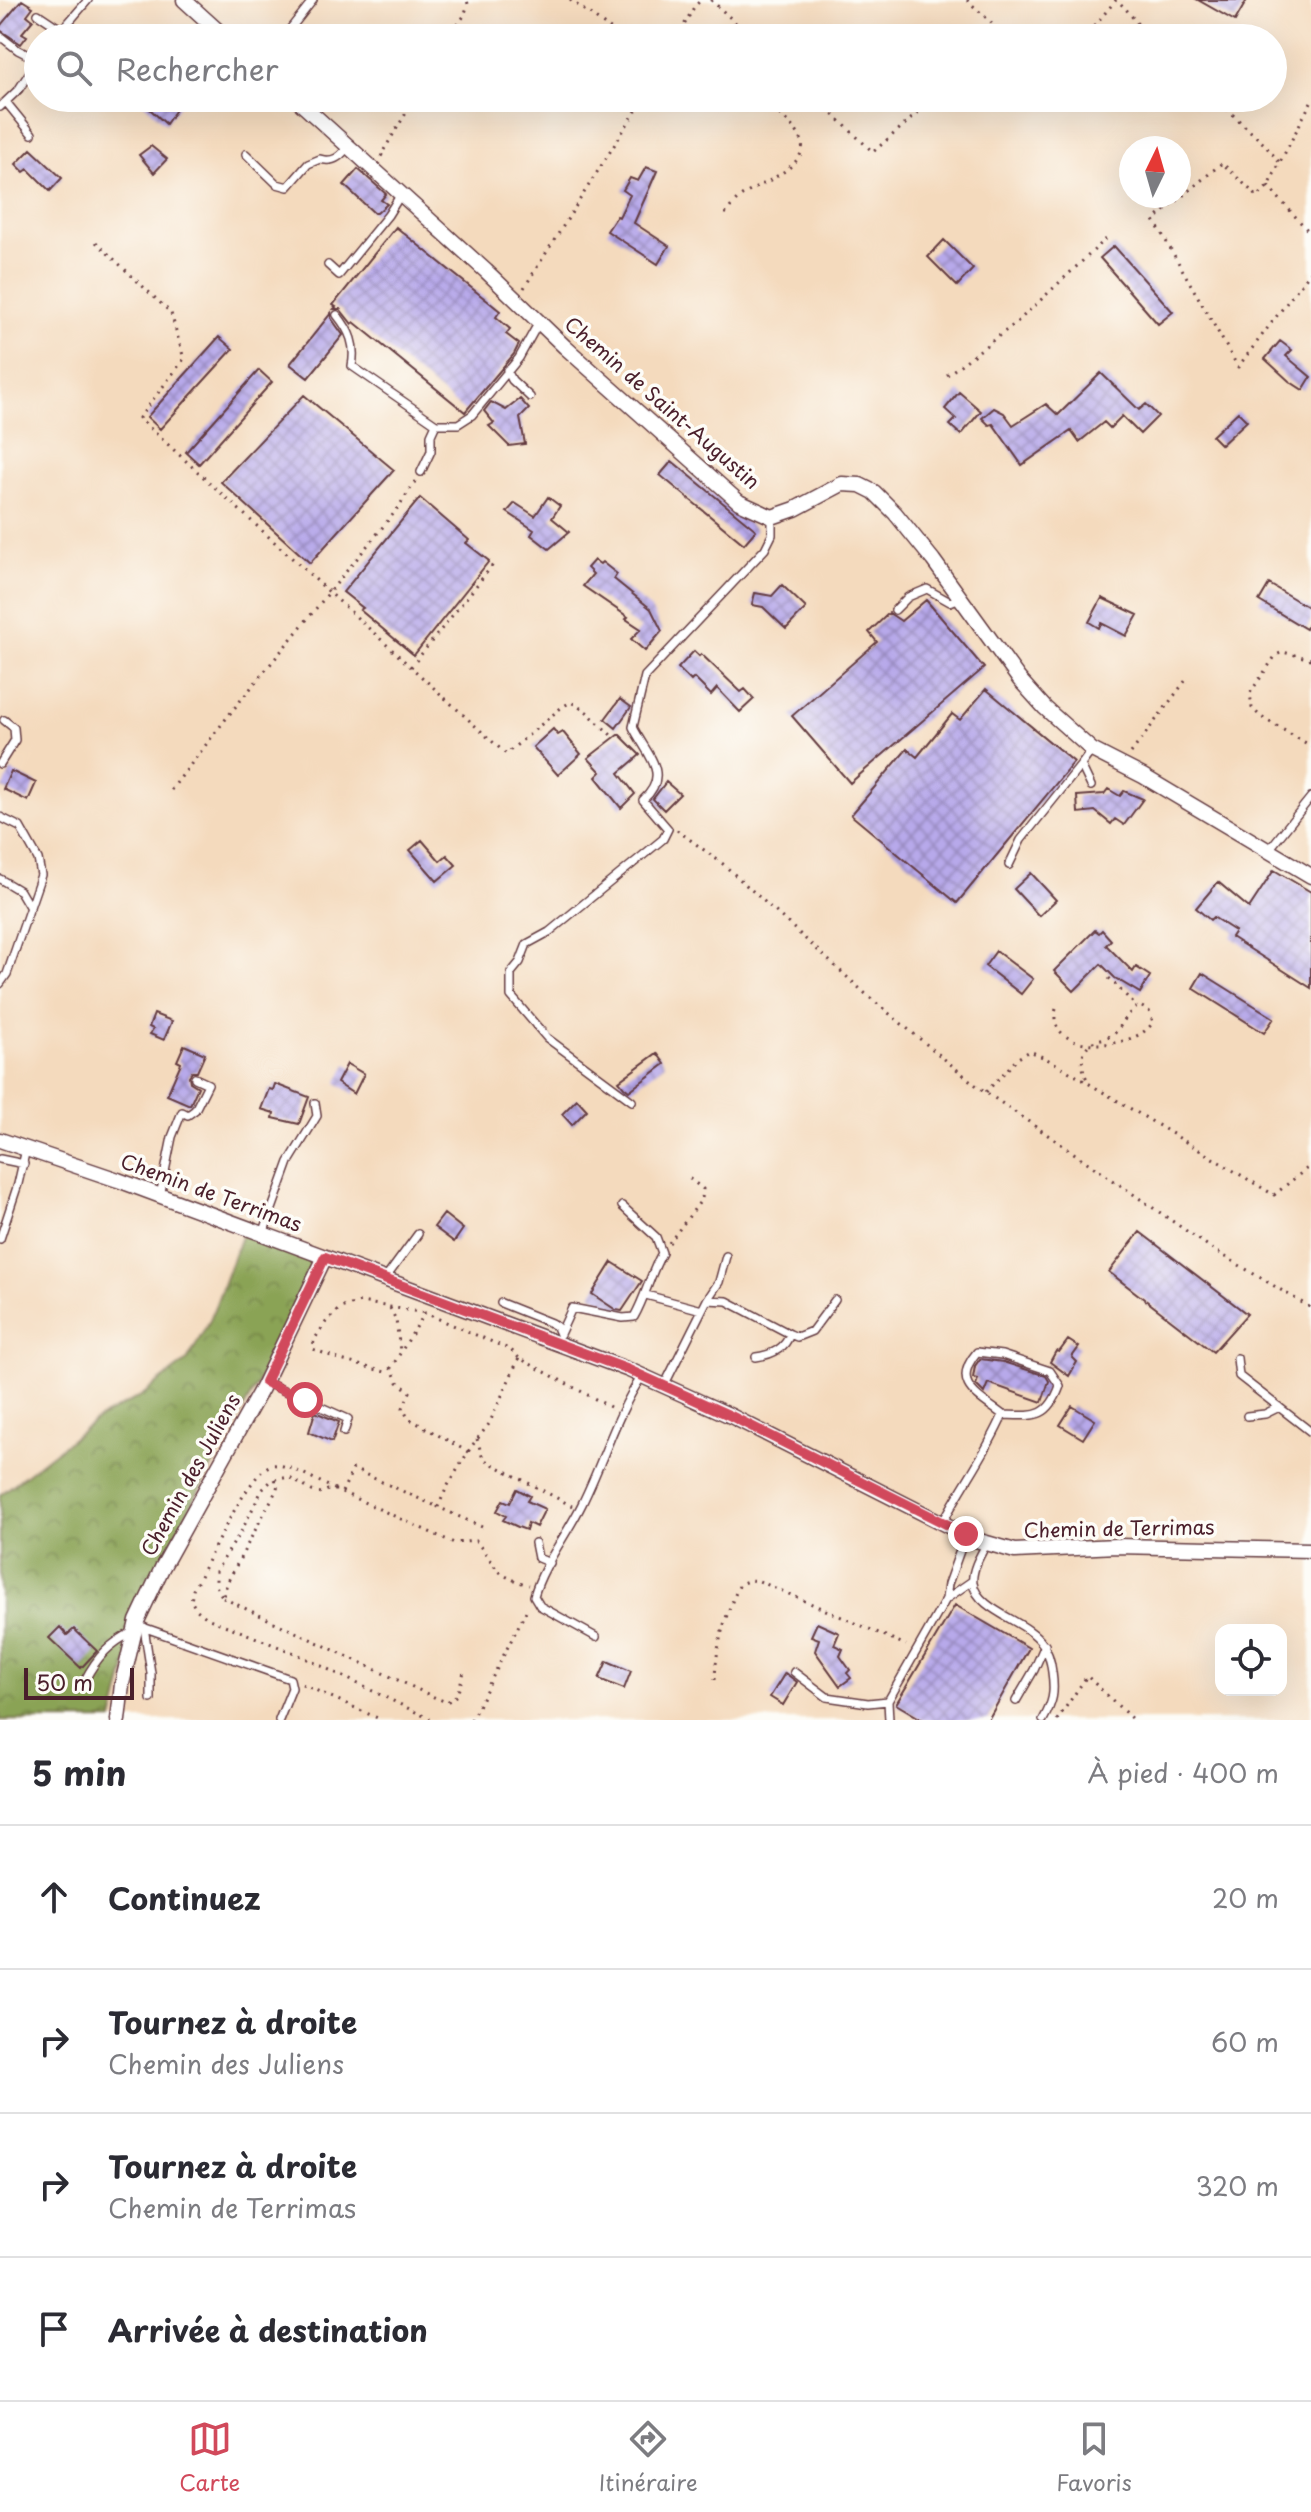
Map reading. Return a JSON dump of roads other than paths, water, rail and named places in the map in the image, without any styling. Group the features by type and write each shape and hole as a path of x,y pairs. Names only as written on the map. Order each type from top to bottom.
{"street":[{"path":"184,0 202,24"},
{"name":"Chemin de Saint-Augustin","path":"310,112 739,502 772,517"},
{"path":"772,517 795,509 842,484 860,485 874,492 933,560 1019,679 1045,708 1092,750 1143,776 1311,876"},
{"name":"Chemin de Terrimas","path":"0,1140 558,1339 731,1416 987,1543 1015,1551 1116,1546 1311,1550"},
{"name":"Chemin des Juliens","path":"118,1720 120,1697 138,1628 162,1568 265,1382 325,1257"}],"lane":[{"path":"67,24 88,0"},
{"path":"294,24 313,0"},
{"path":"38,14 53,24"},
{"path":"0,36 24,52"},
{"path":"24,82 3,104 32,134"},
{"path":"246,154 277,184 288,187 308,164 320,159 328,161 341,157 348,146"},
{"path":"328,265 339,275 388,215 401,194"},
{"path":"337,315 349,329 355,351 352,366 436,424 458,424 472,415 519,358 539,322"},
{"path":"507,370 512,380 530,397"},
{"path":"421,472 431,451 431,435 436,424"},
{"path":"632,1101 547,1038 511,996 511,973 520,962 527,944 549,932 663,839 668,829 643,800 656,784 657,771 633,727 645,676 765,549 772,535 772,517"},
{"path":"895,610 908,597 927,589 950,602 960,598"},
{"path":"0,764 15,740 14,728 4,720"},
{"path":"1009,865 1021,840 1092,750"},
{"path":"1081,765 1091,786"},
{"path":"1268,851 1311,797"},
{"path":"0,817 20,827 38,859 41,875 7,974 0,984"},
{"path":"0,879 20,891 30,908"},
{"path":"160,1196 172,1137 182,1112 188,1115 195,1110 208,1084 195,1078"},
{"path":"263,1234 289,1162 317,1116 315,1103"},
{"path":"0,1239 26,1149"},
{"path":"0,1159 24,1164"},
{"path":"558,1339 572,1308 623,1318 634,1317 646,1295 649,1280 662,1253 656,1237 622,1206"},
{"path":"385,1279 418,1234"},
{"path":"664,1386 719,1282 726,1256"},
{"path":"646,1295 702,1310"},
{"path":"707,1300 727,1301 797,1337 812,1331 835,1300"},
{"path":"501,1303 551,1323 557,1327 558,1339"},
{"path":"756,1357 769,1355 787,1343 790,1334"},
{"path":"977,1352 1002,1355 1050,1371 1060,1386 1054,1404 1039,1415 1003,1415 968,1388 964,1375 969,1361 977,1352"},
{"path":"1237,1358 1239,1376 1310,1430"},
{"path":"596,1637 540,1606 534,1596 642,1376"},
{"path":"265,1382 348,1419 344,1432"},
{"path":"1247,1416 1265,1414 1279,1407"},
{"path":"943,1522 1003,1415"},
{"path":"889,1720 888,1701 946,1599 948,1584 966,1534"},
{"path":"535,1543 538,1558 550,1563"},
{"path":"987,1543 977,1561 972,1581 977,1595 1036,1635 1045,1645 1053,1686 1052,1704 1043,1720"},
{"path":"946,1599 972,1581"},
{"path":"138,1628 290,1679 292,1688 279,1720"},
{"path":"85,1680 96,1659 138,1628"},
{"path":"138,1628 151,1673 151,1699"},
{"path":"1016,1701 1045,1645"},
{"path":"794,1672 827,1697 868,1703 888,1701"}]}
